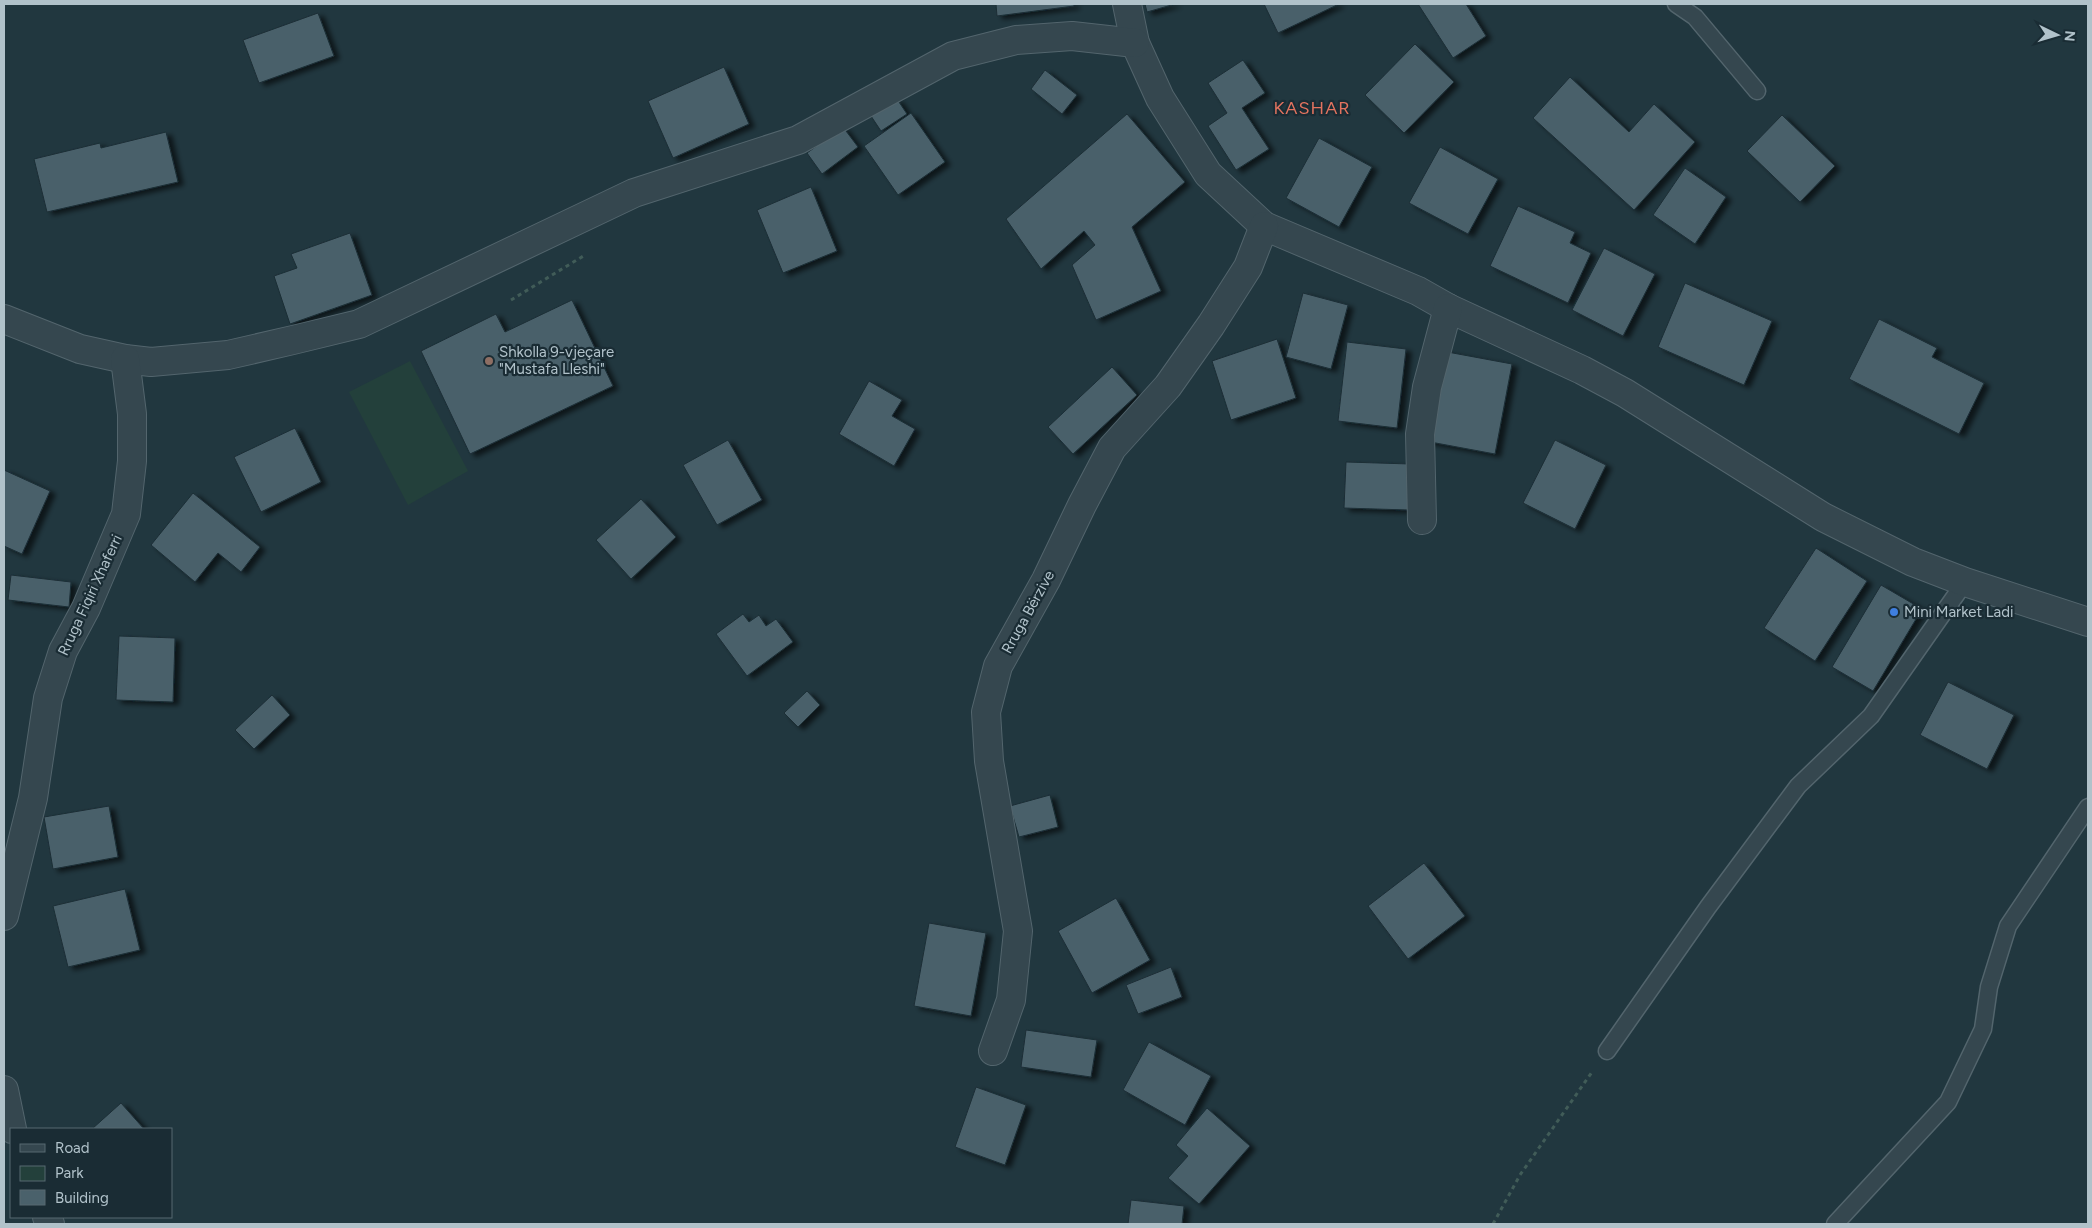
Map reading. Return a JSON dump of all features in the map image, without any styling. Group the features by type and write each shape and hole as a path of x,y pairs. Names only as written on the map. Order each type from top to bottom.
{"street":[{"path":"1127,4 1135,44 1160,98 1208,174 1264,226 1418,291 1448,308 1625,392 1823,517 1912,562 1965,582 2088,622"},
{"path":"4,319 80,348 125,359 151,362 228,355 359,324 634,193 798,140 953,56 1016,40 1072,36 1135,44"},
{"name":"Rruga Bërzive","path":"993,1052 1011,1000 1018,931 989,761 986,712 998,666 1046,580 1112,448 1168,386 1211,325 1248,267 1264,226"},
{"path":"1422,520 1420,434 1427,387 1448,308"},
{"name":"Rruga Fiqiri Xhaferri","path":"4,916 33,798 48,698 63,651 86,608 126,514 132,460 132,414 125,359"},
{"path":"4,1090 12,1128"}],"lane":[{"path":"1676,4 1695,17 1757,91"},
{"path":"1607,1051 1708,907 1798,786 1871,716 1965,582"},
{"path":"1835,1224 1948,1102 1983,1029 1989,987 2008,926 2088,807"}],"path":[{"path":"511,300 591,252"},
{"path":"1493,1224 1520,1175 1607,1051"}],"green space":[{"path":"410,361 468,471 408,505 349,392"}],"building":[{"path":"996,4 1074,4 1074,6 997,16"},
{"path":"1145,4 1175,4 1147,12"},
{"path":"1264,4 1339,4 1278,33"},
{"path":"1418,4 1466,4 1486,36 1453,58"},
{"path":"318,13 334,56 259,83 243,40"},
{"path":"1415,44 1454,82 1404,133 1365,95"},
{"path":"1243,60 1265,93 1242,108 1269,149 1236,170 1208,126 1227,113 1208,83"},
{"path":"724,67 749,124 673,158 648,101"},
{"path":"1045,70 1077,95 1062,114 1031,89"},
{"path":"1570,77 1629,132 1654,104 1695,142 1634,210 1533,118"},
{"path":"897,99 907,114 881,131 871,116"},
{"path":"911,113 945,162 898,195 864,146"},
{"path":"1127,114 1185,182 1132,227 1161,291 1096,320 1072,265 1095,245 1084,231 1041,269 1006,219"},
{"path":"1782,115 1835,166 1800,202 1747,151"},
{"path":"843,127 858,147 822,174 807,153"},
{"path":"166,132 178,182 47,212 34,159 100,143 101,148"},
{"path":"1319,138 1372,167 1339,227 1286,198"},
{"path":"1440,147 1498,179 1468,234 1409,203"},
{"path":"1685,168 1726,197 1695,244 1653,215"},
{"path":"811,187 837,251 783,273 757,210"},
{"path":"1518,206 1575,232 1570,243 1591,253 1568,303 1490,266"},
{"path":"350,233 372,295 290,324 274,276 297,268 291,254"},
{"path":"1604,248 1655,274 1623,336 1572,310"},
{"path":"1685,283 1772,321 1744,385 1658,347"},
{"path":"1303,293 1348,305 1331,369 1286,357"},
{"path":"572,300 613,386 470,454 421,351 496,314 505,332"},
{"path":"1879,319 1937,348 1932,357 1984,383 1959,434 1849,379"},
{"path":"1277,339 1296,398 1231,420 1212,361"},
{"path":"1347,342 1406,349 1397,428 1338,421"},
{"path":"1442,351 1512,364 1495,454 1425,441"},
{"path":"1112,367 1137,395 1073,454 1048,427"},
{"path":"869,381 902,400 892,416 915,429 894,466 839,434"},
{"path":"295,428 321,482 261,512 234,457"},
{"path":"728,440 762,500 717,525 683,465"},
{"path":"1555,440 1606,465 1575,529 1523,503"},
{"path":"1346,462 1410,464 1409,510 1344,508"},
{"path":"4,470 50,491 22,554 4,546"},
{"path":"193,493 260,547 241,572 218,553 195,582 151,545"},
{"path":"641,499 676,537 631,579 596,540"},
{"path":"1816,548 1867,581 1815,661 1764,628"},
{"path":"11,575 71,582 69,607 8,600"},
{"path":"1881,585 1922,609 1873,691 1832,667"},
{"path":"743,614 749,622 759,615 766,626 776,619 793,642 747,676 716,634"},
{"path":"119,636 175,638 173,702 116,700"},
{"path":"1948,682 2014,715 1987,769 1920,735"},
{"path":"807,691 820,705 798,727 784,713"},
{"path":"272,695 290,715 254,749 235,730"},
{"path":"1050,795 1058,827 1019,837 1010,806"},
{"path":"109,806 118,857 53,869 44,817"},
{"path":"1424,863 1465,916 1408,959 1368,906"},
{"path":"125,889 140,950 68,967 53,906"},
{"path":"1116,898 1150,960 1092,993 1058,931"},
{"path":"929,923 986,933 971,1016 914,1006"},
{"path":"1171,967 1182,997 1138,1014 1126,985"},
{"path":"1026,1030 1097,1040 1091,1077 1021,1067"},
{"path":"1149,1042 1211,1076 1185,1125 1123,1090"},
{"path":"976,1087 1026,1105 1005,1165 955,1147"},
{"path":"121,1103 143,1128 93,1128"},
{"path":"1207,1108 1250,1146 1199,1204 1168,1178 1188,1156 1176,1145"},
{"path":"1131,1200 1184,1206 1182,1224 1128,1224"}],"place":[{"name":"Shkolla 9-vjeçare \"Mustafa Lleshi\"","path":"489,361"},
{"name":"Mini Market Ladi","path":"1894,612"}],"district":[{"name":"KASHAR","path":"1312,108"}]}
